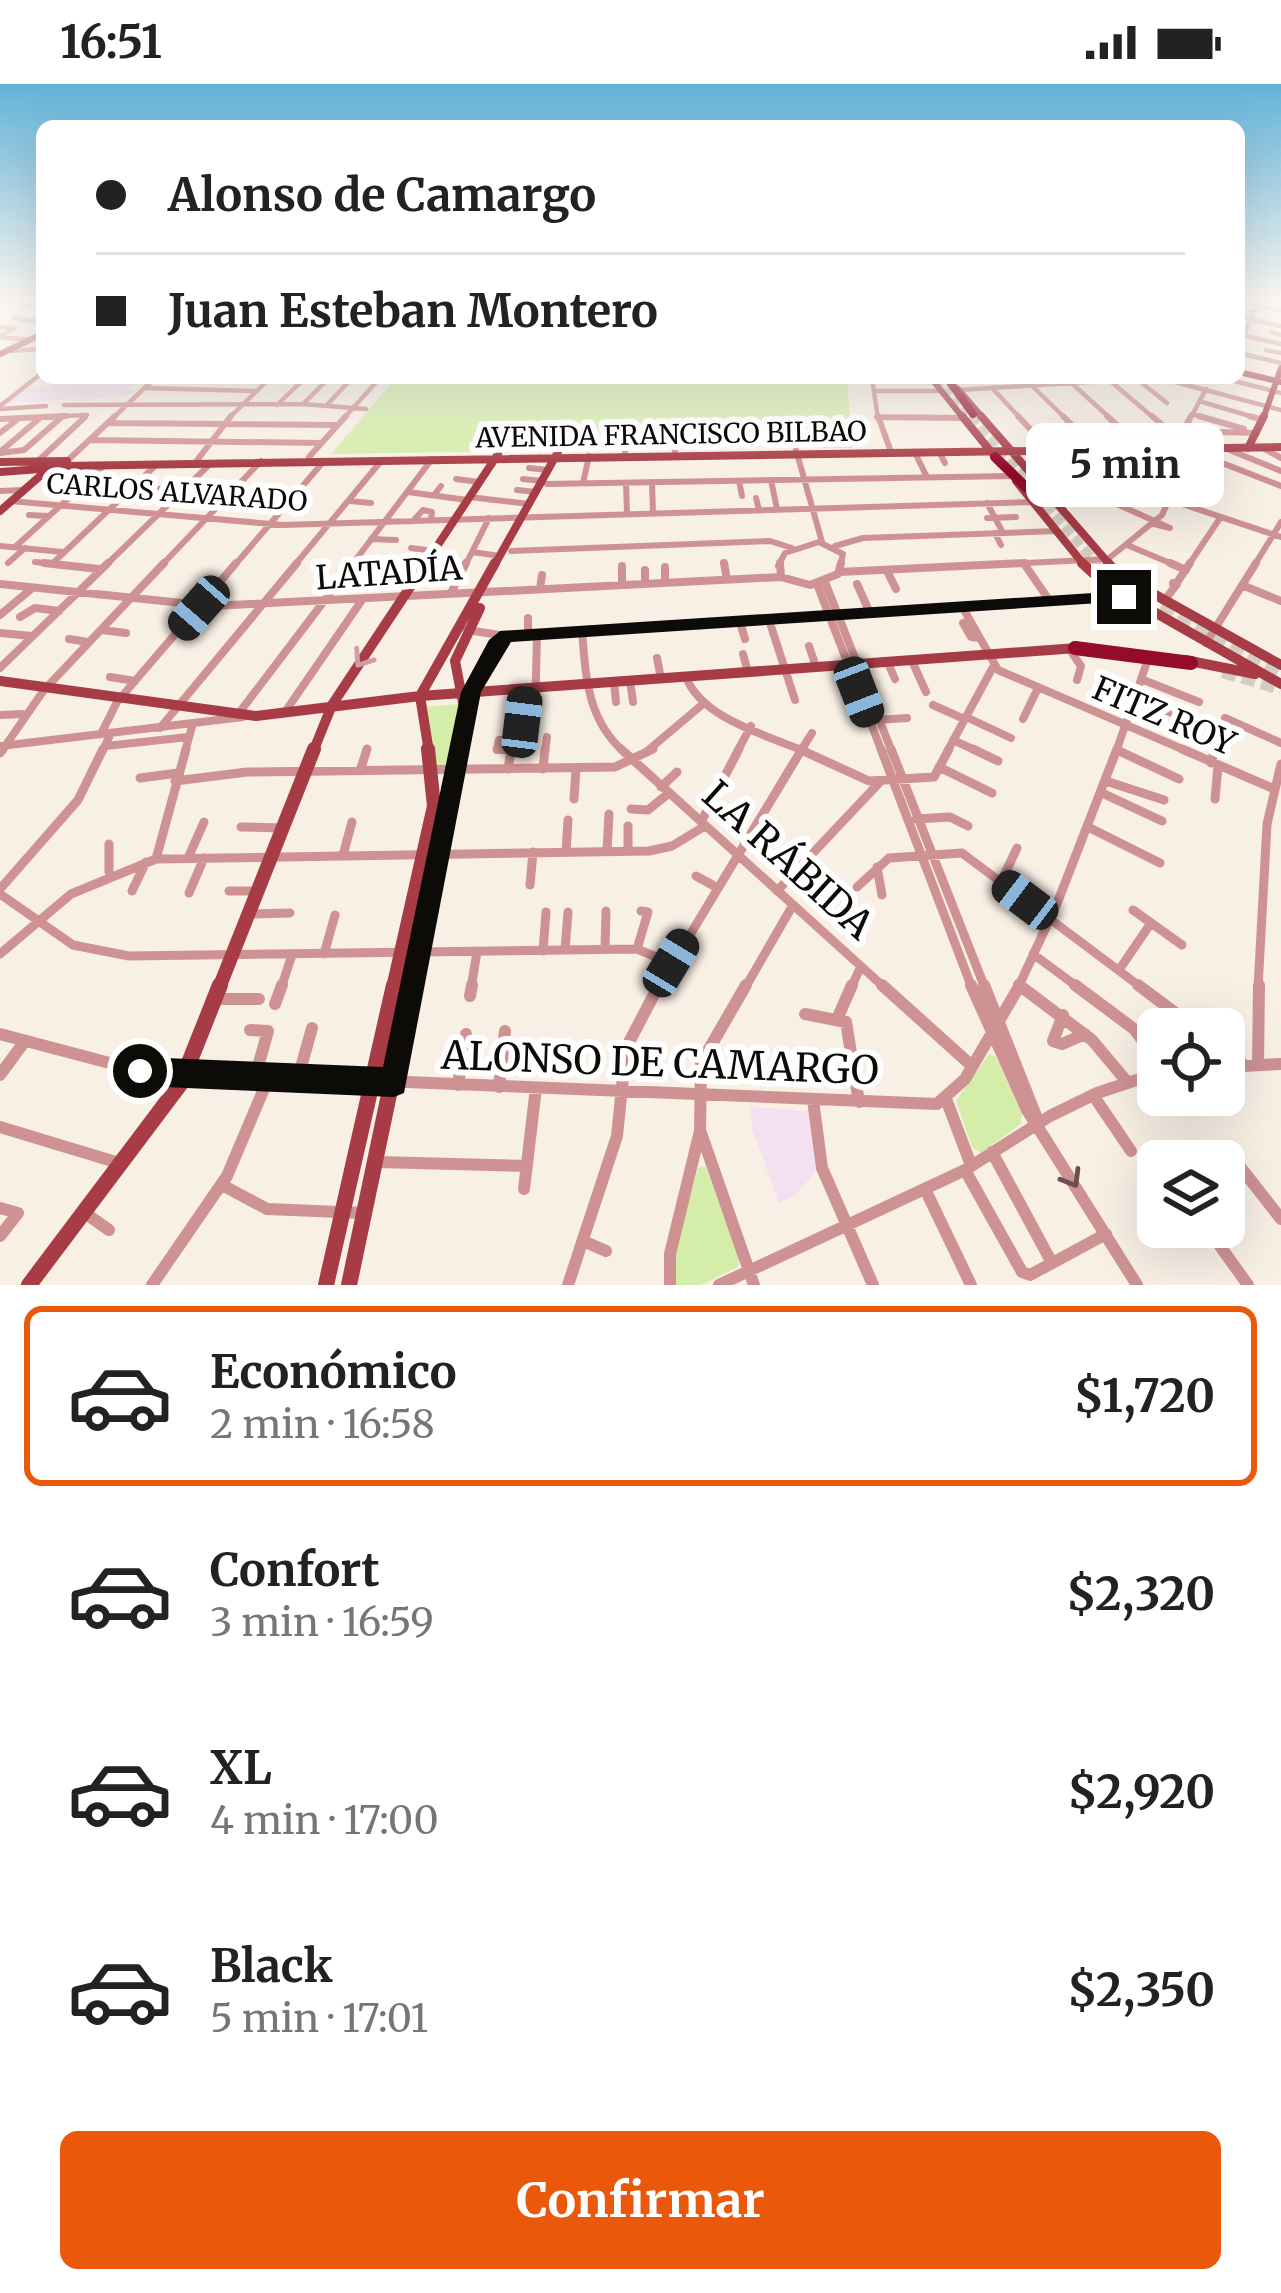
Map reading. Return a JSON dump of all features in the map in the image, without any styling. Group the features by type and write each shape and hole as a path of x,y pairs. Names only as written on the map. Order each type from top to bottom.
{"highway":[{"path":"950,384 969,416"},
{"path":"991,452 1027,488"},
{"path":"1072,648 1191,663"}],"main road":[{"path":"1253,447 1278,387 1281,365"},
{"path":"1245,374 1278,387"},
{"path":"936,384 969,416 991,452 1082,562 1124,597 1281,684"},
{"path":"953,384 1104,560 1163,602 1281,666"},
{"name":"AVENIDA FRANCISCO BILBAO","path":"1009,450 1281,445"},
{"name":"AVENIDA FRANCISCO BILBAO","path":"885,449 915,453 1253,447"},
{"name":"AVENIDA FRANCISCO BILBAO","path":"0,472 51,463 793,452"},
{"name":"AVENIDA FRANCISCO BILBAO","path":"560,454 991,452"},
{"name":"AVENIDA FRANCISCO BILBAO","path":"1,453 51,463 105,465 499,455"},
{"path":"350,1285 420,953 433,854 434,770 420,700 560,454"},
{"path":"527,512 560,454"},
{"path":"33,1283 186,1074 332,705 499,455"},
{"path":"4,506 51,463"},
{"path":"326,1285 402,953 458,770 466,693 455,661 485,591"},
{"path":"1072,648 1259,674 1281,666"},
{"path":"0,681 256,716 332,705 686,676 911,660 990,661 1072,648 1113,649 1259,674"}],"street":[{"path":"0,407 36,378"},
{"path":"1245,382 1278,387"},
{"path":"51,463 82,447 148,384"},
{"path":"221,390 228,384"},
{"path":"196,461 209,440 264,384"},
{"path":"278,404 299,384"},
{"path":"303,404 322,384"},
{"path":"327,405 346,384"},
{"path":"304,459 375,384"},
{"path":"873,384 885,449"},
{"path":"959,390 1046,384"},
{"path":"1071,384 1141,447"},
{"path":"1114,384 1184,447 1281,486"},
{"path":"1143,384 1166,400 1171,384"},
{"path":"1185,384 1281,410"},
{"path":"1032,386 1095,448"},
{"path":"144,388 256,391"},
{"path":"992,388 1048,448"},
{"path":"788,549 778,564 782,577 797,584 821,583 839,572 1104,560 1155,523 1172,496 1180,478 1183,431 1207,389"},
{"path":"874,391 942,391"},
{"path":"1199,401 1263,420"},
{"path":"64,405 303,404 366,409"},
{"path":"51,463 100,405"},
{"path":"0,407 46,406"},
{"path":"1192,414 1257,433"},
{"path":"1,453 24,450 64,415"},
{"path":"0,419 87,415"},
{"path":"1,453 41,416"},
{"path":"877,417 969,416"},
{"path":"0,433 19,418"},
{"path":"108,423 337,425"},
{"path":"1183,431 1257,433"},
{"path":"625,452 626,432"},
{"path":"674,434 675,451"},
{"path":"90,440 322,442"},
{"path":"1253,447 1281,458"},
{"path":"1227,449 1281,471"},
{"path":"793,452 819,542"},
{"path":"939,452 945,463"},
{"path":"915,453 927,477"},
{"path":"584,483 589,455"},
{"path":"239,713 433,458"},
{"path":"342,471 352,459"},
{"path":"160,728 383,459"},
{"path":"325,460 122,698 106,734 106,746 73,809 0,892 61,939 104,953 637,949 655,952 671,963"},
{"path":"1,748 46,687 261,461"},
{"path":"0,668 211,462"},
{"path":"52,563 158,464"},
{"path":"8,563 49,516 105,465"},
{"path":"529,468 548,470"},
{"path":"1128,479 1128,471 1180,478"},
{"path":"1112,474 1220,518 1277,535"},
{"path":"523,479 545,483 856,482 1011,476"},
{"path":"143,478 159,479"},
{"path":"228,479 260,482"},
{"path":"456,479 479,482"},
{"path":"771,480 777,509"},
{"path":"740,481 742,496"},
{"path":"66,482 86,483"},
{"path":"289,482 305,483"},
{"path":"652,482 659,523"},
{"path":"626,483 626,513"},
{"path":"434,496 441,485"},
{"path":"0,491 27,486"},
{"path":"153,489 184,488"},
{"path":"517,490 536,492"},
{"path":"407,492 468,498 527,512"},
{"path":"755,498 759,510"},
{"path":"348,501 371,503"},
{"name":"CARLOS ALVARADO","path":"4,506 64,503 270,525 489,518 527,512 1033,502"},
{"path":"987,503 1001,545"},
{"path":"1119,505 1155,523"},
{"path":"284,508 302,510"},
{"path":"29,515 49,516"},
{"path":"991,518 1016,517"},
{"path":"451,593 489,518"},
{"path":"1163,602 1220,518"},
{"path":"1206,643 1281,522"},
{"path":"765,531 768,542"},
{"path":"471,552 695,544 707,549 721,543 768,542 788,549 819,542 835,546 860,538 1056,531"},
{"path":"659,533 665,583"},
{"path":"694,533 695,544"},
{"path":"963,535 968,543"},
{"path":"542,537 544,561"},
{"path":"371,539 396,540"},
{"path":"721,543 727,580"},
{"path":"1127,545 1186,570"},
{"path":"644,546 644,558"},
{"path":"835,546 844,557 839,572"},
{"path":"1,547 64,552"},
{"path":"411,548 434,551"},
{"path":"1007,556 1013,565"},
{"path":"35,562 102,569"},
{"path":"1024,565 1050,602"},
{"path":"622,566 622,585"},
{"path":"388,569 418,574"},
{"path":"645,569 645,584"},
{"path":"887,571 896,589"},
{"path":"540,589 542,574"},
{"path":"2,581 18,576"},
{"name":"LATADÍA","path":"2,581 202,605 782,577"},
{"path":"31,588 34,578"},
{"path":"0,615 31,588 47,581"},
{"path":"821,583 877,726 891,781 926,854 995,1034 1038,1123 1137,1285"},
{"path":"857,584 870,613"},
{"path":"1242,585 1281,602"},
{"path":"467,630 506,636 1124,597"},
{"path":"285,712 363,599"},
{"path":"744,606 745,639"},
{"path":"686,676 703,704 863,779 929,779 965,718 990,661 962,607"},
{"path":"20,617 34,608 59,611"},
{"path":"522,722 532,688 537,634 546,616"},
{"path":"528,618 537,634"},
{"path":"800,618 805,632"},
{"path":"769,620 794,700"},
{"path":"699,624 703,641"},
{"path":"100,630 126,633"},
{"name":"LA RÁBIDA","path":"582,631 590,707 601,729 971,1066"},
{"path":"0,633 32,636"},
{"path":"466,693 506,636"},
{"path":"69,639 89,642"},
{"path":"809,646 816,667"},
{"path":"1072,648 1081,666 1077,680"},
{"path":"0,652 14,654"},
{"path":"743,654 748,672"},
{"path":"657,658 661,679"},
{"path":"911,660 926,692"},
{"name":"FITZ ROY","path":"990,661 1038,688 1271,788"},
{"path":"887,662 895,679"},
{"path":"1106,1234 1030,1274 1022,1272 968,1168 946,1099 995,1034 1050,918 1090,828 1147,662"},
{"path":"110,677 137,681"},
{"path":"1142,679 1199,702"},
{"path":"630,681 633,702"},
{"path":"614,682 616,702"},
{"path":"532,688 535,717"},
{"path":"1023,719 1038,688"},
{"path":"1135,698 1194,722"},
{"path":"140,778 614,767 653,749 703,704"},
{"path":"933,705 1011,738"},
{"path":"0,715 23,714"},
{"path":"1,748 256,716"},
{"path":"877,726 908,718"},
{"path":"1225,718 1281,742"},
{"path":"133,891 151,860 193,724"},
{"path":"0,954 34,919 109,873 151,860 667,848 703,824 751,726"},
{"path":"568,1285 617,1136 626,1048 671,963 812,733"},
{"path":"106,746 188,737"},
{"path":"543,769 547,737"},
{"path":"953,740 998,761"},
{"path":"1215,799 1218,740"},
{"path":"360,771 367,748"},
{"path":"508,770 511,750"},
{"path":"1117,750 1179,778"},
{"path":"1251,1065 1271,788 1281,764"},
{"path":"939,767 992,793"},
{"path":"574,799 576,769"},
{"path":"631,809 648,810 677,772"},
{"path":"891,781 916,819 926,854"},
{"path":"777,891 891,781"},
{"path":"1104,787 1138,788 1164,800"},
{"path":"1104,787 1162,820"},
{"path":"608,851 609,814"},
{"path":"916,819 950,817 968,826"},
{"path":"566,852 568,820"},
{"path":"188,858 204,822"},
{"path":"343,855 352,822"},
{"path":"628,826 628,851"},
{"path":"241,827 284,828"},
{"path":"1090,828 1160,863"},
{"path":"109,844 109,873"},
{"path":"1001,882 1017,848"},
{"path":"530,885 533,852"},
{"path":"857,886 889,858 962,853 1169,1008"},
{"path":"190,893 204,858"},
{"path":"877,867 882,895"},
{"path":"696,876 716,887"},
{"path":"229,891 259,891"},
{"path":"670,1285 670,1254 700,1131 700,1064 793,905"},
{"path":"1133,910 1182,945"},
{"path":"604,949 606,911"},
{"path":"637,949 648,912 641,911"},
{"path":"542,951 547,912"},
{"path":"565,950 568,912"},
{"path":"250,914 290,913"},
{"path":"324,954 334,915"},
{"path":"1119,970 1151,923"},
{"path":"470,996 477,952"},
{"path":"1033,954 1137,1033"},
{"path":"275,1004 292,955"},
{"path":"838,1017 861,966"},
{"path":"1018,984 1087,1034 1128,1083"},
{"path":"217,999 260,999"},
{"path":"806,1014 838,1017 849,1029 860,1102"},
{"path":"1063,1015 1053,1041 1062,1044 1087,1034"},
{"path":"298,1078 312,1028"},
{"path":"152,1285 222,1185 250,1131 268,1031 250,1030"},
{"path":"499,1087 505,1031"},
{"name":"ALONSO DE CAMARGO","path":"0,1034 140,1071 860,1102 926,1104 946,1099"},
{"path":"458,1085 466,1034"},
{"path":"0,1075 25,1041"},
{"path":"1245,1062 1251,1065"},
{"path":"1245,1065 1281,1064"},
{"path":"719,1285 752,1277 968,1168 1038,1123 1093,1095 1137,1080"},
{"path":"524,1189 536,1088"},
{"path":"1093,1095 1131,1151"},
{"path":"813,1100 822,1168 873,1285"},
{"path":"0,1127 120,1163"},
{"path":"700,1131 752,1277"},
{"path":"992,1152 1052,1263"},
{"path":"377,1162 527,1166"},
{"path":"1245,1174 1279,1219"},
{"path":"222,1185 267,1209 366,1213"},
{"path":"925,1190 971,1285"},
{"path":"0,1208 18,1213 0,1236"},
{"path":"83,1212 109,1230"},
{"path":"583,1241 607,1251"},
{"path":"1221,1248 1248,1285"},
{"path":"161,1285 165,1267"}],"shaded area":[{"path":"134,384 128,389 135,391 119,397 7,403 26,387"},
{"path":"751,1107 809,1111 819,1167 796,1195 779,1203 752,1129"}],"green space":[{"path":"391,384 847,384 852,448 820,448 818,441 578,429 565,450 331,454"},
{"path":"458,704 452,767 437,767 423,707"},
{"path":"989,1054 995,1056 1022,1113 1021,1124 981,1153 972,1147 956,1101"},
{"path":"705,1166 739,1256 738,1267 701,1285 675,1285 674,1256 698,1168"}],"tunnel":[{"path":"944,384 974,419"},
{"path":"971,416 1098,566"},
{"path":"1095,563 1106,576 1281,675"},
{"path":"1223,671 1281,688"}],"route":[{"path":"140,1071 394,1082 471,692 496,644 506,636 1124,597"}]}
